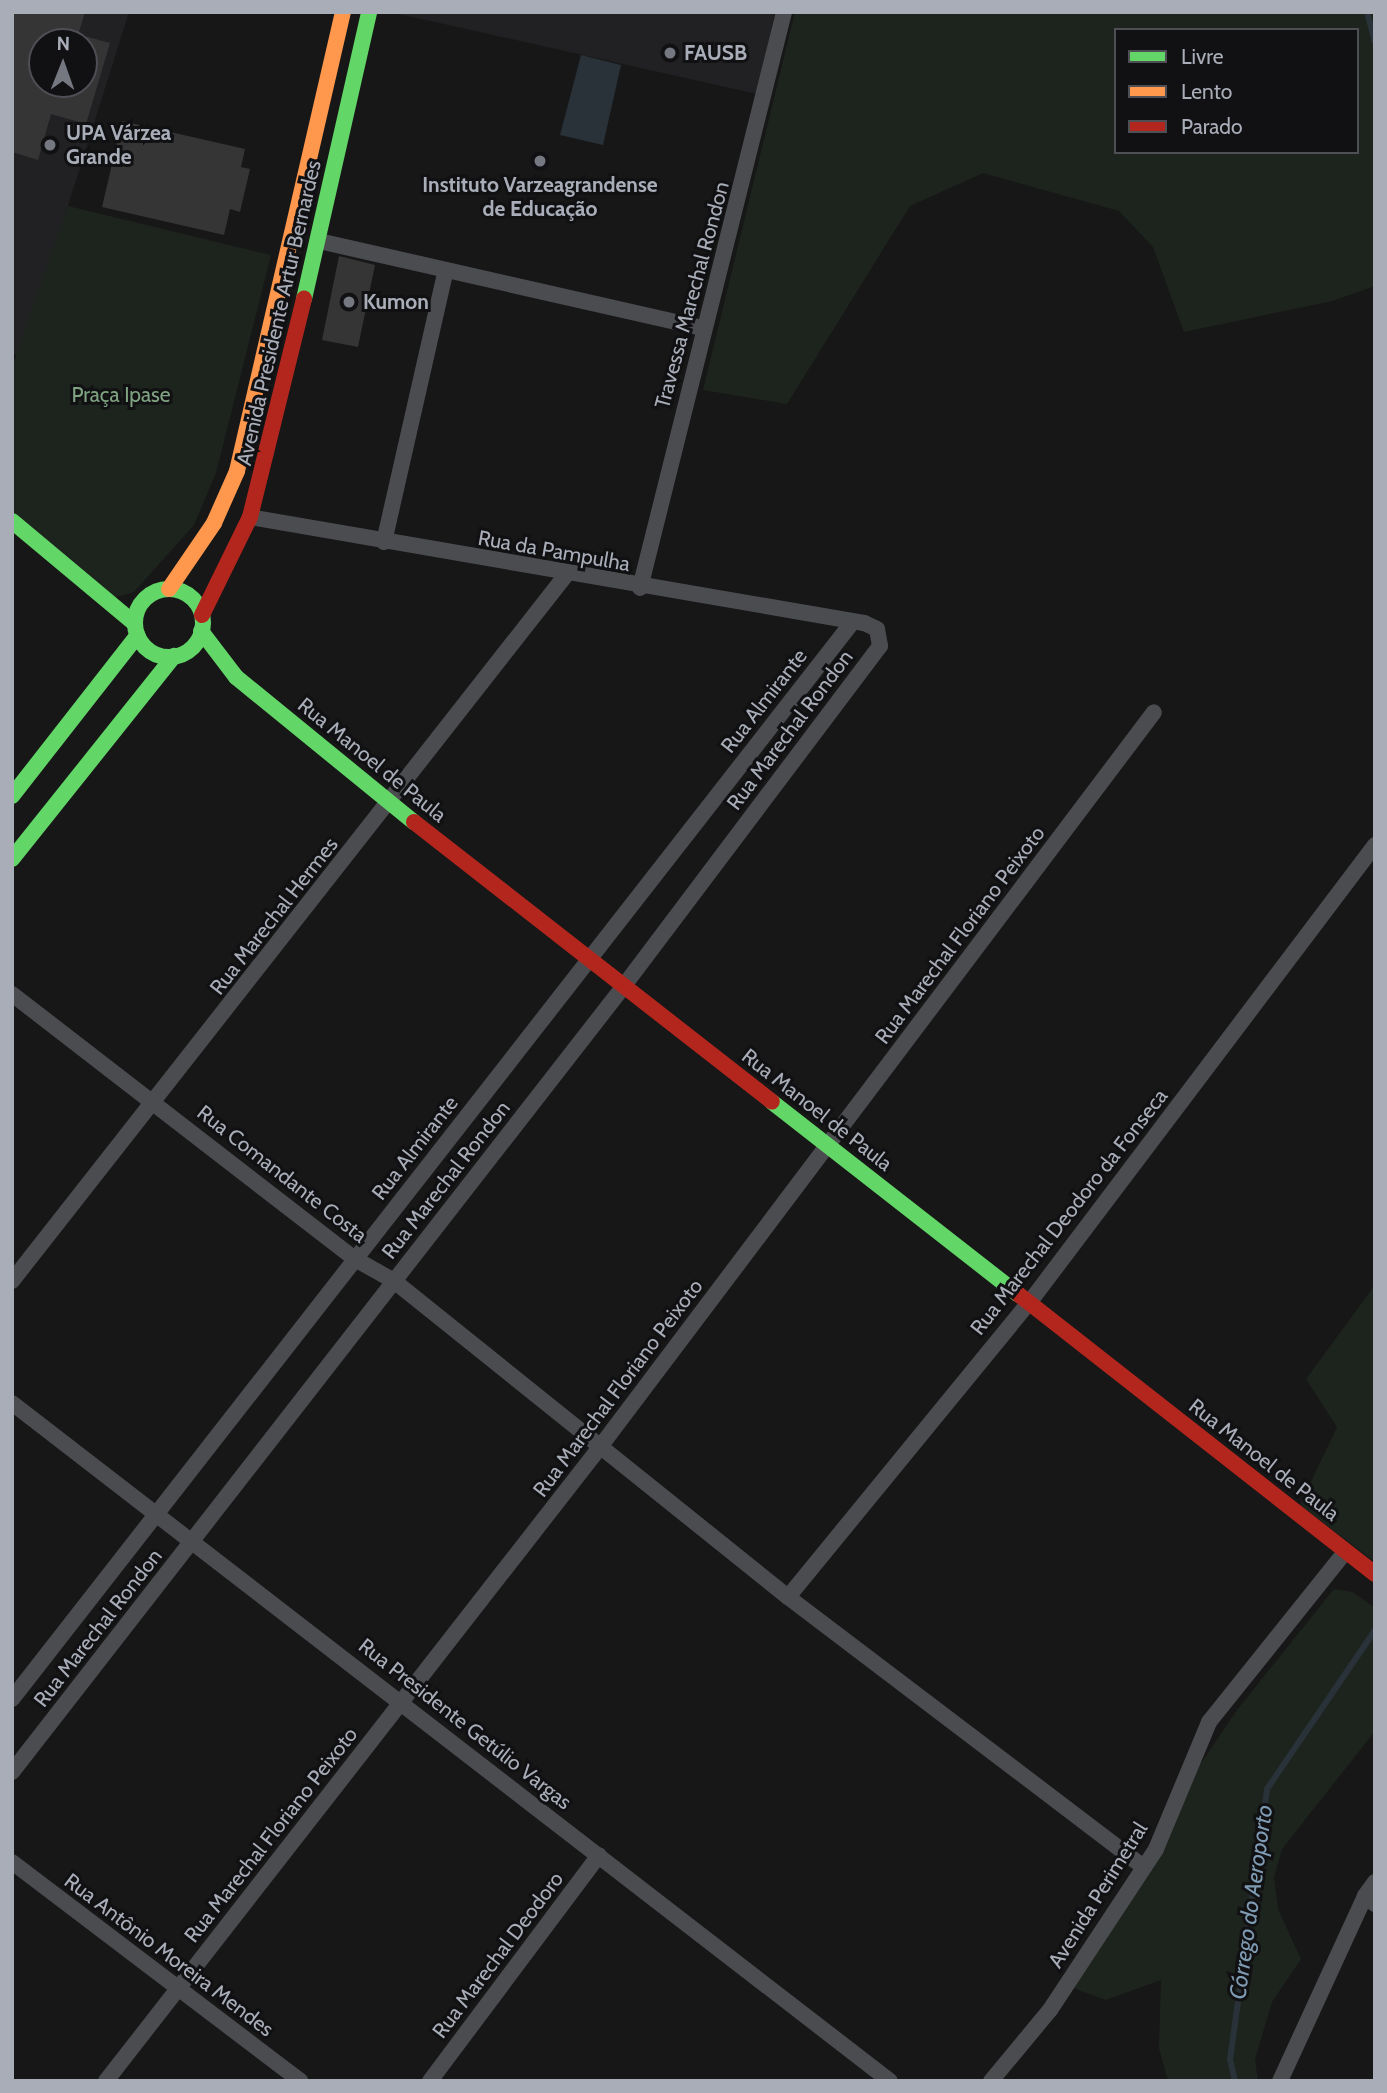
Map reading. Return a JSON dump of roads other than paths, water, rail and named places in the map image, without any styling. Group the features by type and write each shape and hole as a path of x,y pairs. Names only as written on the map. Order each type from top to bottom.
{"main road":[{"name":"Avenida Presidente Artur Bernardes","path":"169,589 214,523 236,471 343,12"},
{"name":"Avenida Presidente Artur Bernardes","path":"202,615 250,517 319,241 369,12"},
{"path":"12,522 103,592 152,652 179,654"},
{"path":"12,859 179,654 201,632 202,615 190,596 169,589 149,596 103,592"},
{"path":"12,796 136,630 149,596"},
{"name":"Rua Manoel de Paula","path":"201,632 236,677 587,961 829,1145 1375,1574"},
{"name":"Rua Manoel de Paula","path":"179,654 236,677"}],"street":[{"name":"Travessa Marechal Rondon","path":"640,588 702,328 716,297 784,12"},
{"path":"319,241 702,328"},
{"path":"384,542 446,270"},
{"name":"Rua da Pampulha","path":"250,517 851,624"},
{"name":"Rua Marechal Hermes","path":"12,1280 155,1102 566,575"},
{"name":"Rua Almirante","path":"12,1699 851,624"},
{"name":"Rua Marechal Rondon","path":"12,1772 623,987 880,646 877,629 851,624"},
{"name":"Rua Marechal Floriano Peixoto","path":"106,2081 600,1447 1154,712"},
{"name":"Rua Marechal Deodoro da Fonseca","path":"788,1597 1029,1303 1375,845"},
{"name":"Rua Comandante Costa","path":"12,994 355,1259 394,1281 788,1597 1144,1867"},
{"name":"Rua Presidente Getúlio Vargas","path":"12,1403 156,1515 193,1539 890,2081"},
{"name":"Avenida Perimetral","path":"991,2081 1050,2010 1144,1867 1209,1722 1345,1552"},
{"name":"Rua Marechal Deodoro","path":"430,2081 599,1855"},
{"name":"Rua Antônio Moreira Mendes","path":"12,1862 300,2081"},
{"path":"1280,2081 1370,1900 1375,1882"}],"waterway":[{"name":"Córrego do Aeroporto","path":"1367,12 1375,42"},
{"name":"Córrego do Aeroporto","path":"1235,2081 1230,2060 1267,1789 1375,1630"}],"place":[{"name":"FAUSB","path":"670,53"},
{"name":"UPA Várzea Grande","path":"50,145"},
{"name":"Instituto Varzeagrandense de Educação","path":"540,161"},
{"name":"Kumon","path":"349,302"}],"park label":[{"name":"Praça Ipase","path":"121,395"}]}
